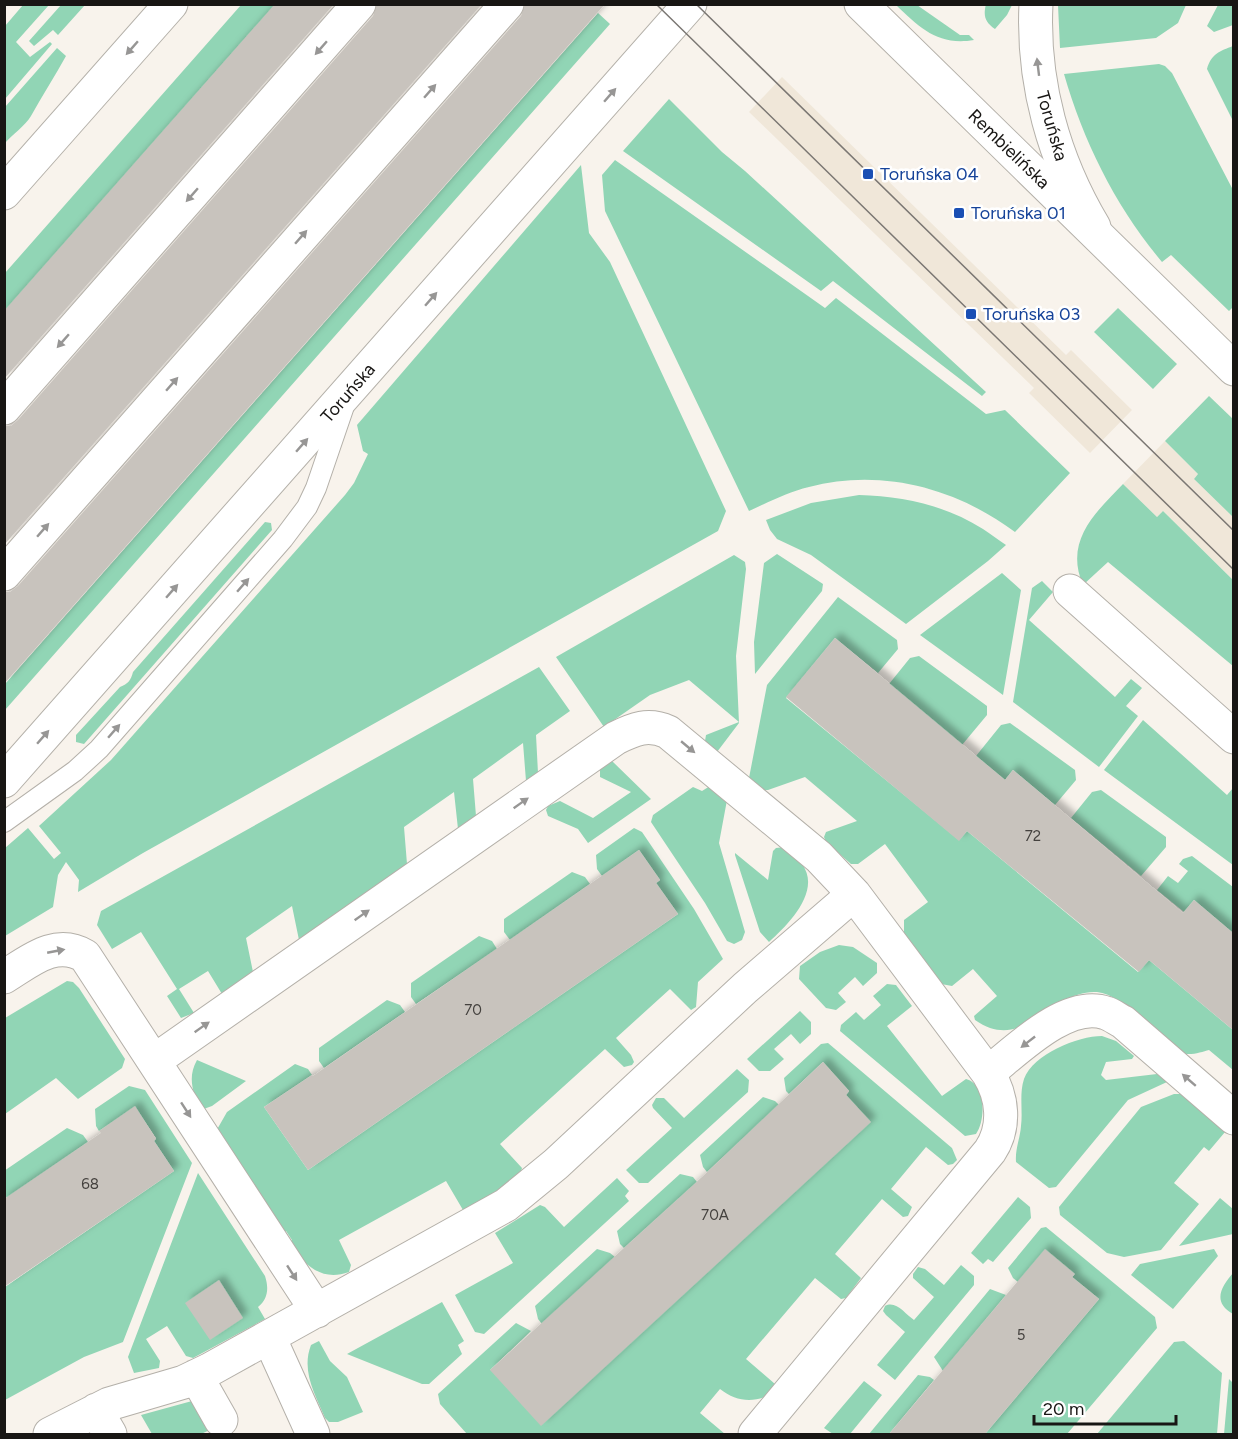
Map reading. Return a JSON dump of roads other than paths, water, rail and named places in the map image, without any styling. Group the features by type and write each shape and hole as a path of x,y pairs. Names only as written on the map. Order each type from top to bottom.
{"main road":[{"path":"4,193 171,4"},
{"path":"4,408 359,4"},
{"path":"4,574 507,4"},
{"name":"Toruńska","path":"4,781 690,4"},
{"name":"Rembielińska","path":"861,4 1233,369"},
{"name":"Toruńska","path":"1036,4 1034,32 1047,115 1064,167 1085,212 1101,239"},
{"path":"1070,591 1233,736"},
{"path":"154,1061 616,738 637,728 658,728 679,739 819,857 854,894 988,1073 998,1093 1001,1109 1000,1130 994,1145 755,1434"},
{"path":"50,1434 103,1422 196,1376 506,1205 533,1184 745,988 854,894"},
{"path":"4,977 49,951 72,950 85,956 317,1311"},
{"path":"988,1073 1053,1023 1066,1016 1100,1011 1123,1022 1233,1118"},
{"path":"269,1337 313,1434"},
{"path":"196,1376 221,1420"}],"lane":[{"path":"4,185 44,148"},
{"path":"4,822 75,771 93,754 289,532 307,507 316,488 338,420 367,371"}],"tram line":[{"path":"656,4 1234,570"},
{"path":"696,4 1234,531"}],"place":[{"name":"Toruńska 04","path":"868,174"},
{"name":"Toruńska 01","path":"959,213"},
{"name":"Toruńska 03","path":"971,314"}]}
